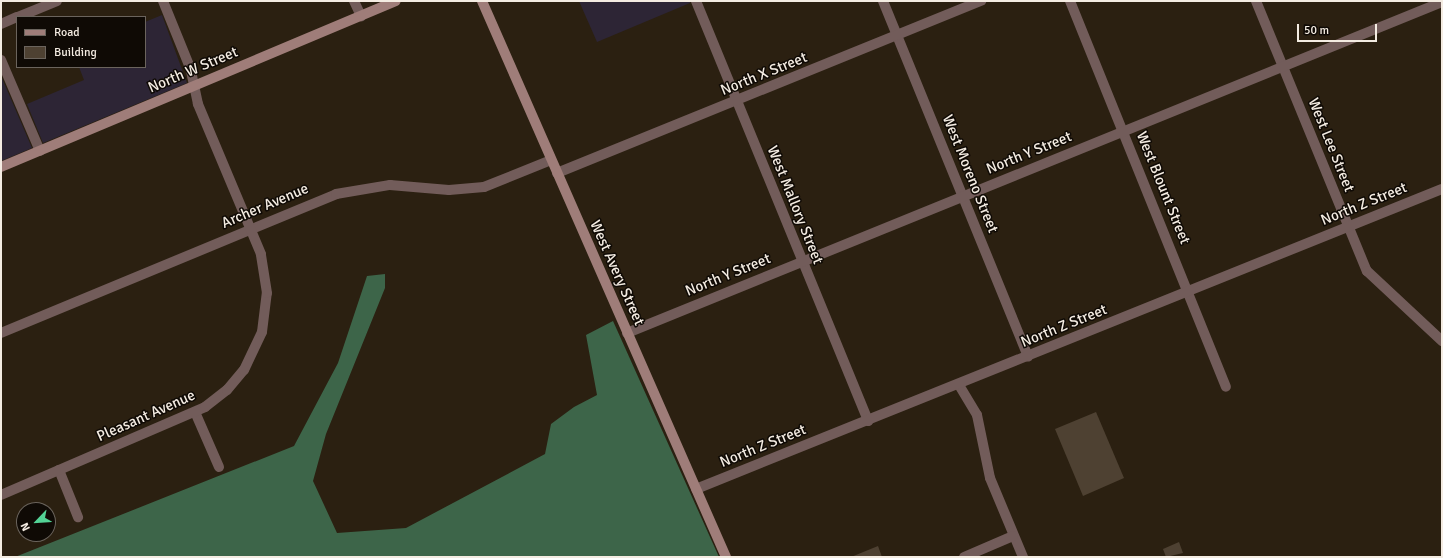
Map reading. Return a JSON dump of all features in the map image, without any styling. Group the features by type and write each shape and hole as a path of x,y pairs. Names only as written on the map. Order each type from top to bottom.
{"street":[{"path":"20,16 57,1"},
{"name":"Pleasant Avenue","path":"1,495 195,412 211,403 236,380 251,358 262,332 267,306 267,280 251,228 198,104 194,86 163,1"},
{"path":"354,1 360,16"},
{"name":"North W Street","path":"1,167 396,1"},
{"name":"West Avery Street","path":"482,1 726,557"},
{"name":"West Mallory Street","path":"696,1 868,421"},
{"name":"West Moreno Street","path":"883,1 1028,357"},
{"name":"North X Street","path":"557,173 981,1"},
{"name":"West Blount Street","path":"1070,1 1190,292 1226,387"},
{"name":"West Lee Street","path":"1256,1 1348,227 1374,280 1411,309 1442,341"},
{"name":"North Y Street","path":"627,333 962,195 1123,132 1442,2"},
{"path":"1,24 16,17"},
{"path":"1,60 40,151"},
{"name":"Archer Avenue","path":"1,333 251,228 349,190 390,185 449,190 484,187 551,160"},
{"name":"North Z Street","path":"696,489 959,385 1442,189"},
{"path":"959,385 977,415 990,478 1023,557"},
{"path":"195,412 219,467"},
{"path":"59,470 78,516"},
{"path":"964,557 1013,536"}],"shaded area":[{"path":"579,1 690,1 690,3 597,42"},
{"path":"162,15 187,83 43,143 27,104 84,80 79,68 146,68 146,22"},
{"path":"1,76 32,148 1,161"}],"green space":[{"path":"385,274 385,288 326,434 313,481 337,533 406,528 545,454 551,424 574,407 597,395 586,335 613,321 719,557 15,557 56,542 56,541 294,446 338,363 367,276"}],"building":[{"path":"1096,412 1124,478 1083,496 1055,429"},
{"path":"1179,542 1183,553 1166,557 1163,549"},
{"path":"878,546 882,557 851,557"}]}
